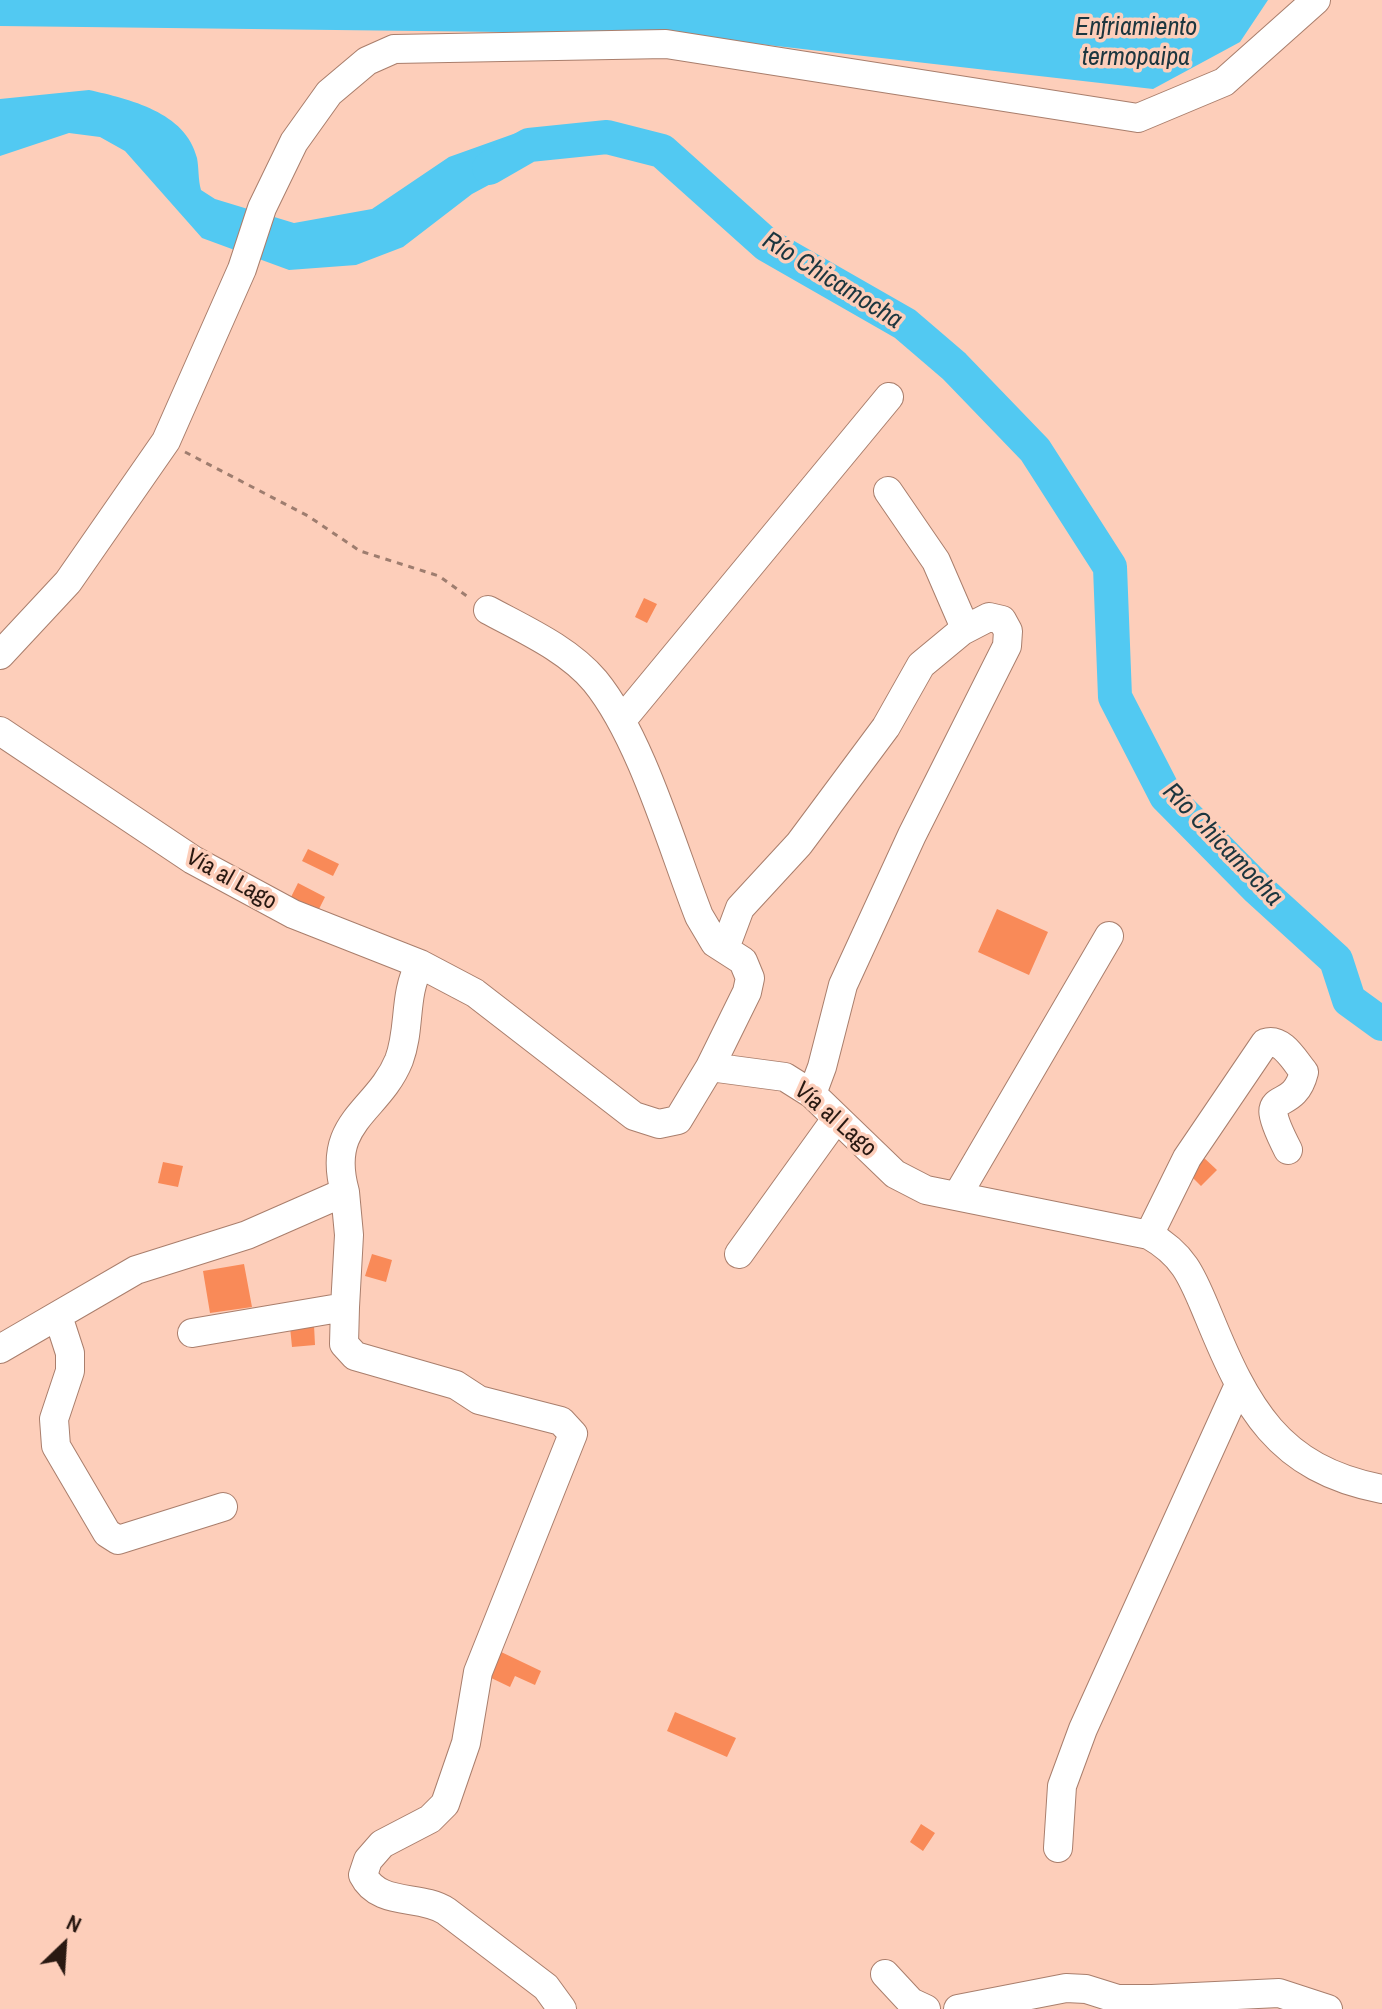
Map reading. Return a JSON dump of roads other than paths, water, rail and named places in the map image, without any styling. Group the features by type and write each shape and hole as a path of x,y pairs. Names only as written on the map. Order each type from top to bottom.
{"street":[{"path":"0,655 68,582 166,441 242,269 262,208 294,142 329,93 367,61 394,49 666,44 1138,118 1224,82 1316,0"},
{"path":"622,720 889,397"},
{"path":"888,491 936,561 962,621 962,631"},
{"path":"488,610 565,654 593,680 622,720 699,916 715,943 743,961 750,978 747,992 710,1067"},
{"path":"725,948 740,908 799,844 886,727 921,665 962,631 989,617 1002,620 1008,631 1007,646 912,835 843,985 812,1094"},
{"name":"Vía al Lago","path":"0,731 193,860 293,914 420,964 475,993 634,1116 659,1124 678,1120 710,1067 785,1077 812,1094 895,1174 926,1190 1149,1235 1172,1247 1190,1271 1238,1387 1273,1436 1321,1469 1382,1489"},
{"path":"957,1196 1109,936"},
{"path":"420,964 408,989 400,1057 388,1080 354,1119 341,1158 349,1235 344,1344 355,1356 456,1385 479,1400 561,1421 573,1434 478,1672 466,1743 445,1804 430,1819 382,1844 368,1860 363,1875 381,1894 437,1905 446,1911 546,1987 562,2009"},
{"path":"1149,1235 1187,1158 1265,1043 1273,1040 1279,1042 1304,1072 1293,1093 1275,1104 1272,1111 1271,1118 1288,1150"},
{"path":"739,1254 836,1119"},
{"path":"0,1349 151,1263 247,1235 345,1192"},
{"path":"192,1333 345,1307"},
{"path":"58,1316 70,1353 70,1371 54,1419 56,1446 107,1533 118,1540 223,1507"},
{"path":"1058,1848 1062,1786 1083,1729 1238,1387"},
{"path":"885,1974 911,2002 926,2009"},
{"path":"958,2009 1066,1988 1086,1989 1145,2004 1279,1993 1328,2009"}],"water":[{"name":"Enfriamiento termopaipa","path":"0,0 1268,0 1240,42 1153,89 671,34 0,26"},
{"path":"89,90 138,103 181,129 191,142 197,158 201,190 215,199 294,223 372,209 449,157 519,132 537,159 472,194 403,247 356,265 289,270 202,238 125,151 100,137 69,133 0,156 0,99"}],"waterway":[{"name":"Río Chicamocha","path":"489,168 529,145 607,137 662,151 767,245 905,324 954,366 1035,450 1110,567 1115,697 1166,796 1258,889 1336,960 1349,1000 1382,1024"}]}
